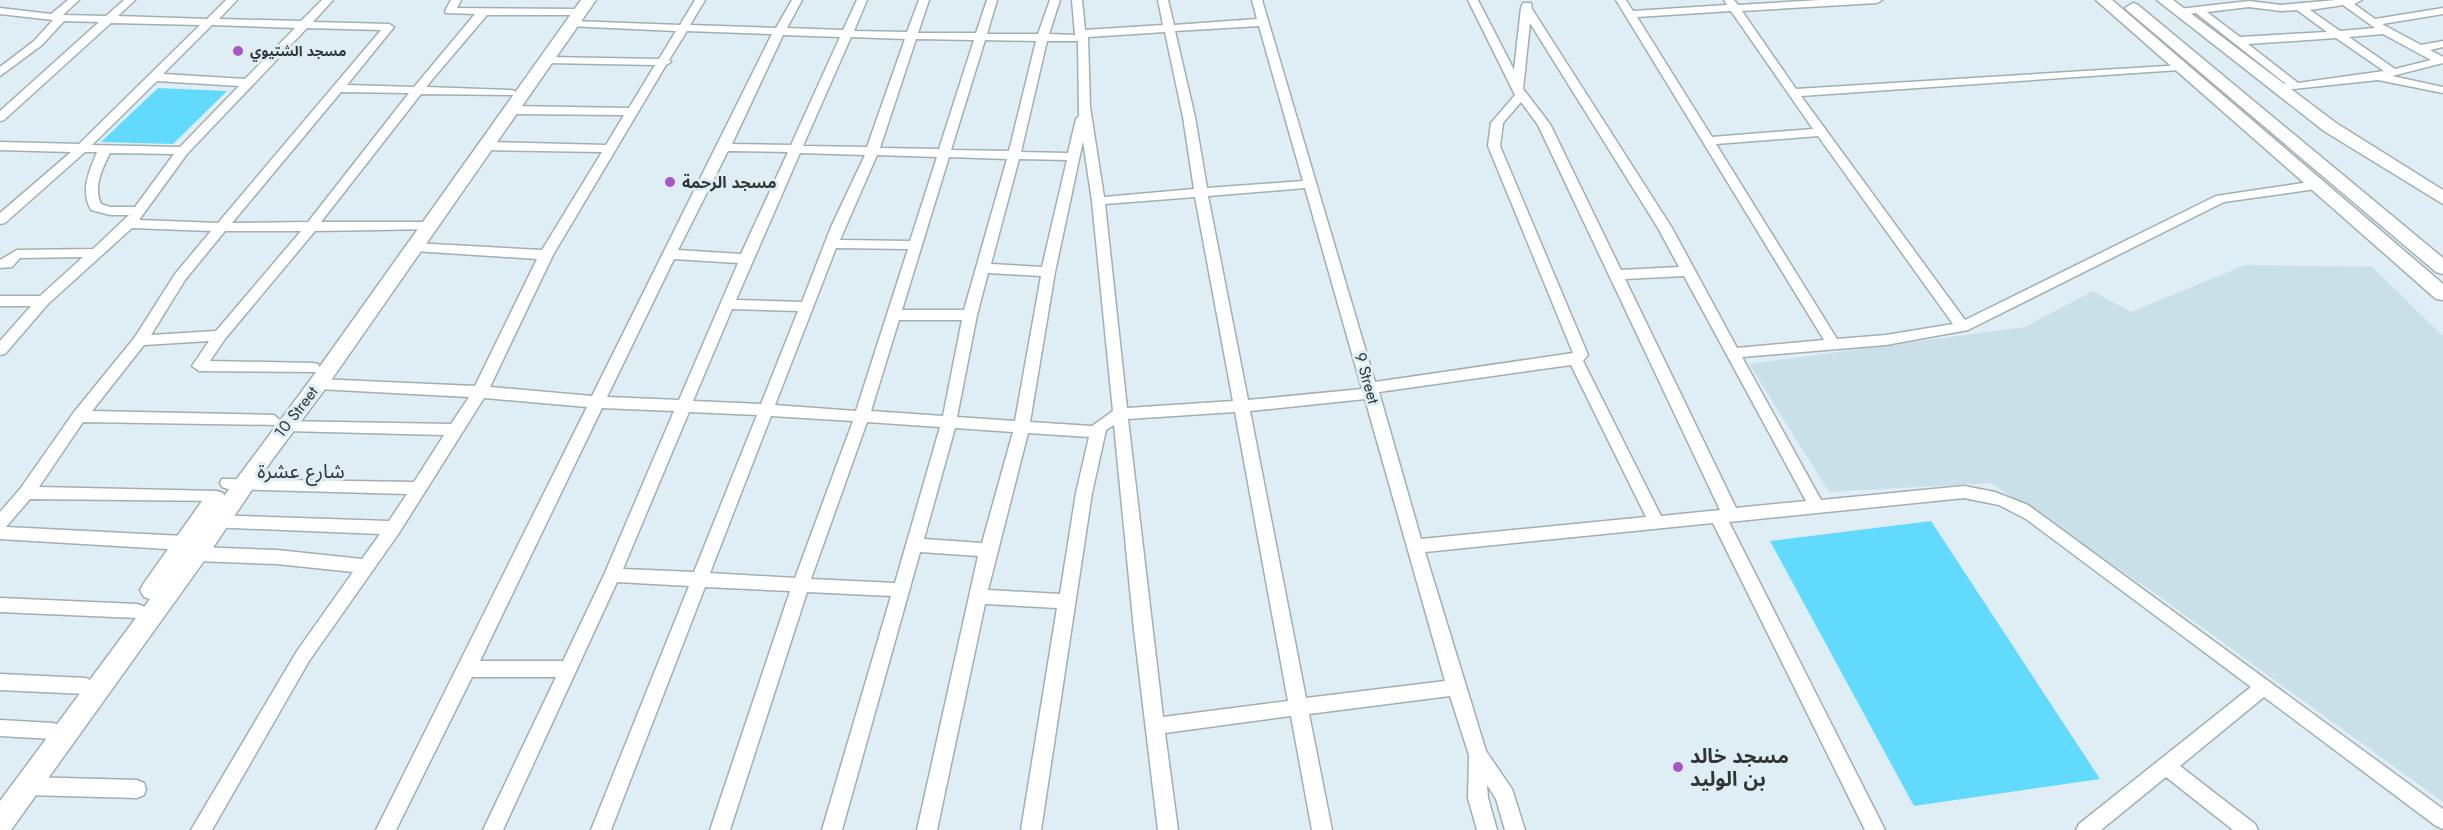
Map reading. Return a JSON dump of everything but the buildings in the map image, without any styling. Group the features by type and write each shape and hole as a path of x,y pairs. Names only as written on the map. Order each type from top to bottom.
{"main road":[{"path":"2103,0 2443,294"},
{"path":"2123,0 2443,268"},
{"path":"2164,0 2277,88 2353,143 2443,198"},
{"name":"10 Street","path":"0,823 229,488 414,247 422,226 485,146 511,102 547,60 578,10"},
{"name":"10 Street","path":"315,376 578,10"},
{"path":"2229,111 2254,110"},
{"name":"10 Street","path":"209,520 229,488"},
{"name":"10 Street","path":"0,802 86,686 137,611 190,548"}],"street":[{"path":"0,73 38,43 74,0"},
{"path":"0,117 130,0"},
{"path":"3,214 82,148 232,0"},
{"path":"0,350 43,301 129,224 183,151 328,0"},
{"path":"456,0 450,11 578,10 683,28 980,38 1042,39 1263,22"},
{"path":"201,830 303,656 364,566 393,528 480,392 546,255 609,149 665,62 700,0"},
{"path":"386,830 469,669 669,254 724,147 779,31 797,0"},
{"path":"493,830 612,575 729,304 746,259 849,34 862,0"},
{"path":"601,830 698,578 832,244 872,152 924,0"},
{"path":"720,830 801,584 862,416 892,315 946,154 992,0"},
{"path":"832,830 949,422 970,315 1014,156 1042,39 1055,0"},
{"path":"1077,0 1084,108 1098,201 1168,830"},
{"path":"1163,0 1190,117 1201,193 1322,830"},
{"name":"9 Street","path":"1257,0 1456,687 1478,755 1505,795 1515,830"},
{"path":"1473,0 1520,92 1544,124 1725,516 1875,830"},
{"path":"1621,0 1833,345"},
{"path":"1629,14 1732,5 1877,0"},
{"path":"2179,12 2255,2 2275,8 2349,1 2385,31 2442,60"},
{"path":"1031,830 1096,432 1099,427 1120,414 1241,406 1371,391 1575,359 1581,355 1494,146 1493,135 1498,118 1520,92 1527,4"},
{"path":"1527,4 1665,228 1816,506"},
{"path":"1732,5 1963,327"},
{"path":"2299,7 2394,72"},
{"path":"2198,10 2296,87"},
{"path":"0,11 107,20 389,27 180,277 140,340 79,416 26,493 0,523"},
{"path":"2374,22 2443,11"},
{"path":"483,12 417,91 311,227 220,336 199,366 597,402 685,405 1096,432"},
{"path":"2237,40 2385,31"},
{"path":"2417,49 2443,44"},
{"path":"547,60 665,62"},
{"path":"2277,88 2376,77 2442,60"},
{"path":"1793,93 2179,67"},
{"path":"154,77 247,83"},
{"path":"2376,77 2443,90"},
{"path":"339,88 417,91 511,102 634,112"},
{"path":"927,830 988,550 1022,427 1048,272 1084,108"},
{"path":"1709,141 1823,132"},
{"path":"0,146 183,151"},
{"path":"485,146 609,149"},
{"path":"724,147 1074,157"},
{"path":"105,149 93,178 91,197 96,207 110,211 137,211"},
{"path":"1098,201 1311,184"},
{"path":"1732,353 1886,340 1963,327 2221,199 2316,185"},
{"path":"129,224 221,227 422,226"},
{"path":"832,244 915,245"},
{"path":"414,247 546,255"},
{"path":"0,264 7,264 17,254 95,253"},
{"path":"669,254 746,259"},
{"path":"982,268 1048,272"},
{"path":"1615,276 1688,271"},
{"path":"0,301 43,301"},
{"path":"729,304 808,307"},
{"path":"892,315 970,315"},
{"path":"140,340 220,336"},
{"path":"1575,359 1656,522"},
{"path":"79,416 455,430"},
{"path":"26,493 229,488 419,488"},
{"path":"1417,546 1964,492 2001,498 2018,505 2443,820"},
{"path":"209,520 393,528"},
{"path":"0,533 190,548 364,566"},
{"path":"912,545 988,550"},
{"path":"612,575 900,590"},
{"path":"977,597 1068,601"},
{"path":"0,605 137,611"},
{"path":"469,669 568,669"},
{"path":"0,682 86,686"},
{"path":"1155,726 1456,687"},
{"path":"2086,830 2263,688"},
{"path":"0,728 53,731"},
{"name":"9 Street","path":"1478,755 1478,798 1487,830"},
{"path":"2167,767 2248,830"},
{"path":"27,786 137,789"}],"shaded area":[{"path":"158,88 227,91 173,144 101,142"},
{"path":"2245,265 2372,267 2443,336 2443,802 2156,594 1991,483 1829,492 1749,364 2025,327 2093,291 2131,312"},
{"path":"1931,521 2100,779 1914,806 1770,541"}],"place":[{"name":"مسجد الشتيوي","path":"238,51"},
{"name":"مسجد الرحمة","path":"670,182"},
{"name":"مسجد خالد بن الوليد","path":"1678,767"}],"district":[{"name":"شارع عشرة","path":"301,471"}]}
